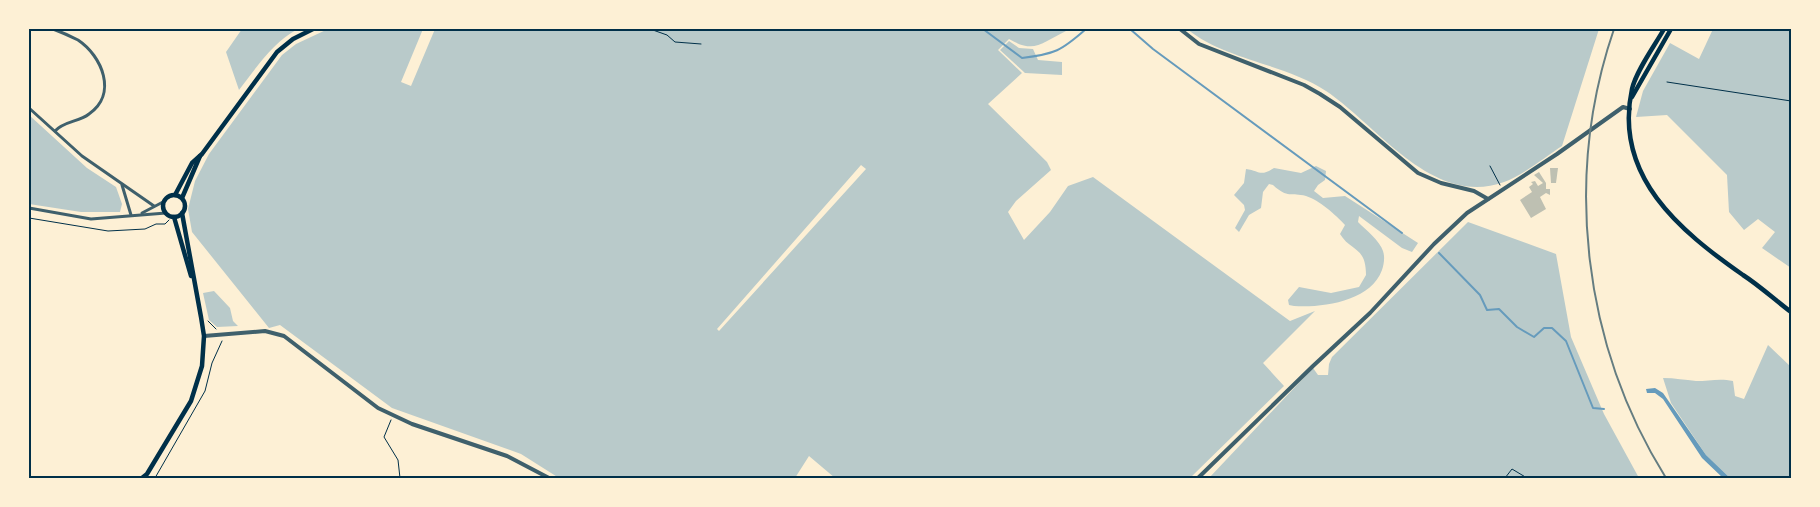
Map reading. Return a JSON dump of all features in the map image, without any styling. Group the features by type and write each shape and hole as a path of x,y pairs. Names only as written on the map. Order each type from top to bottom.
{"main road":[{"path":"175,195 192,164 202,154 277,52 293,39 313,29"},
{"path":"1664,29 1632,91 1630,131 1635,159 1643,179 1654,196 1704,246 1791,312"},
{"path":"1632,97 1671,29"},
{"path":"142,478 147,476 192,401 201,372 204,336 194,284 191,252 182,212 184,204 182,198 202,154"},
{"path":"182,198 175,195 168,196 163,202 166,213 173,219 194,284"},
{"path":"173,219 182,212"}],"street":[{"path":"53,29 78,40 97,59 103,70 106,85 103,98 97,108 88,116 60,126 55,131"},
{"path":"1180,29 1199,44 1304,85 1340,107 1418,172 1441,184 1474,191 1488,199"},
{"path":"1198,478 1370,313 1458,221 1623,107 1630,109"},
{"path":"29,108 82,156 154,206"},
{"path":"120,183 125,190 131,216"},
{"path":"29,208 91,218 131,216 163,202"},
{"path":"140,213 166,213"},
{"path":"204,336 265,331 284,336 378,408 394,417 507,456 549,478"}],"path":[{"path":"650,29 667,35 674,42 701,44"},
{"path":"1667,82 1791,101"},
{"path":"1490,166 1502,190"},
{"path":"29,218 108,231 145,229 156,224 165,224 168,220 173,219"},
{"path":"394,417 388,422 384,437 398,460 400,478"},
{"path":"1505,478 1512,469 1528,478"}],"shaded area":[{"path":"242,29 298,29 273,48 239,90 226,52"},
{"path":"328,29 423,29 401,82 411,86 435,29 1064,29 1066,31 1038,45 1025,46 1009,39 998,50 1022,73 988,104 1047,162 1051,170 1016,201 1008,212 1024,240 1050,212 1068,186 1093,177 1290,321 1315,311 1263,363 1284,386 1190,478 835,478 809,456 795,478 559,478 521,454 392,408 280,325 269,328 192,232 188,209 195,181 209,154 282,55 296,44","holes":["861,165 866,169 719,331 717,329"]},
{"path":"1187,29 1599,29 1562,146 1511,179 1478,187 1453,184 1430,174 1386,142 1326,91 1310,82 1220,48 1203,40"},
{"path":"1713,29 1791,29 1791,268 1762,248 1775,232 1758,219 1744,230 1729,212 1727,175 1667,115 1636,117 1643,91 1670,43 1699,59"},
{"path":"1009,41 1019,48 1033,49 1038,60 1062,62 1062,75 1025,73 1000,50"},
{"path":"29,115 87,168 116,187 122,204 120,212 81,212 29,204"},
{"path":"1316,166 1326,171 1325,180 1314,191 1323,198 1345,196 1418,243 1412,252 1402,248 1359,216 1358,222 1376,240 1384,253 1383,268 1376,281 1357,296 1332,304 1294,306 1289,305 1288,300 1299,287 1331,293 1359,287 1366,275 1361,254 1344,240 1340,234 1345,225 1327,208 1311,198 1286,194 1269,184 1263,192 1261,208 1249,215 1239,232 1235,228 1245,210 1244,205 1234,195 1244,183 1246,169 1263,173 1274,168 1301,173"},
{"path":"1468,222 1556,254 1571,337 1604,414 1639,478 1209,478 1313,368 1318,375 1328,375 1332,357"},
{"path":"214,291 230,308 233,321 238,326 217,327 209,320 203,293"},
{"path":"1768,345 1791,367 1791,478 1730,478 1706,455 1671,403 1663,378 1696,381 1733,381 1735,396 1744,399"}],"water":[{"path":"1655,388 1663,393 1706,455 1730,478 1723,478 1702,458 1663,399 1655,393 1647,393 1646,389"}],"building":[{"path":"1550,168 1558,168 1556,183 1551,183"},
{"path":"1539,172 1546,183 1546,189 1550,189 1550,195 1546,193 1540,197 1546,209 1531,218 1520,200 1532,192 1529,187 1533,184 1531,182 1535,181 1538,186 1543,183 1534,175"}],"waterway":[{"path":"983,29 1022,58 1042,55 1057,50 1086,29"},
{"path":"1130,29 1153,49 1402,233"},
{"path":"1439,253 1480,295 1487,310 1499,309 1517,327 1534,337 1544,328 1552,328 1566,341 1593,408 1604,409"}],"railway":[{"path":"1614,29 1598,86 1589,143 1586,201 1590,260 1600,317 1616,373 1638,427 1666,478"}]}
